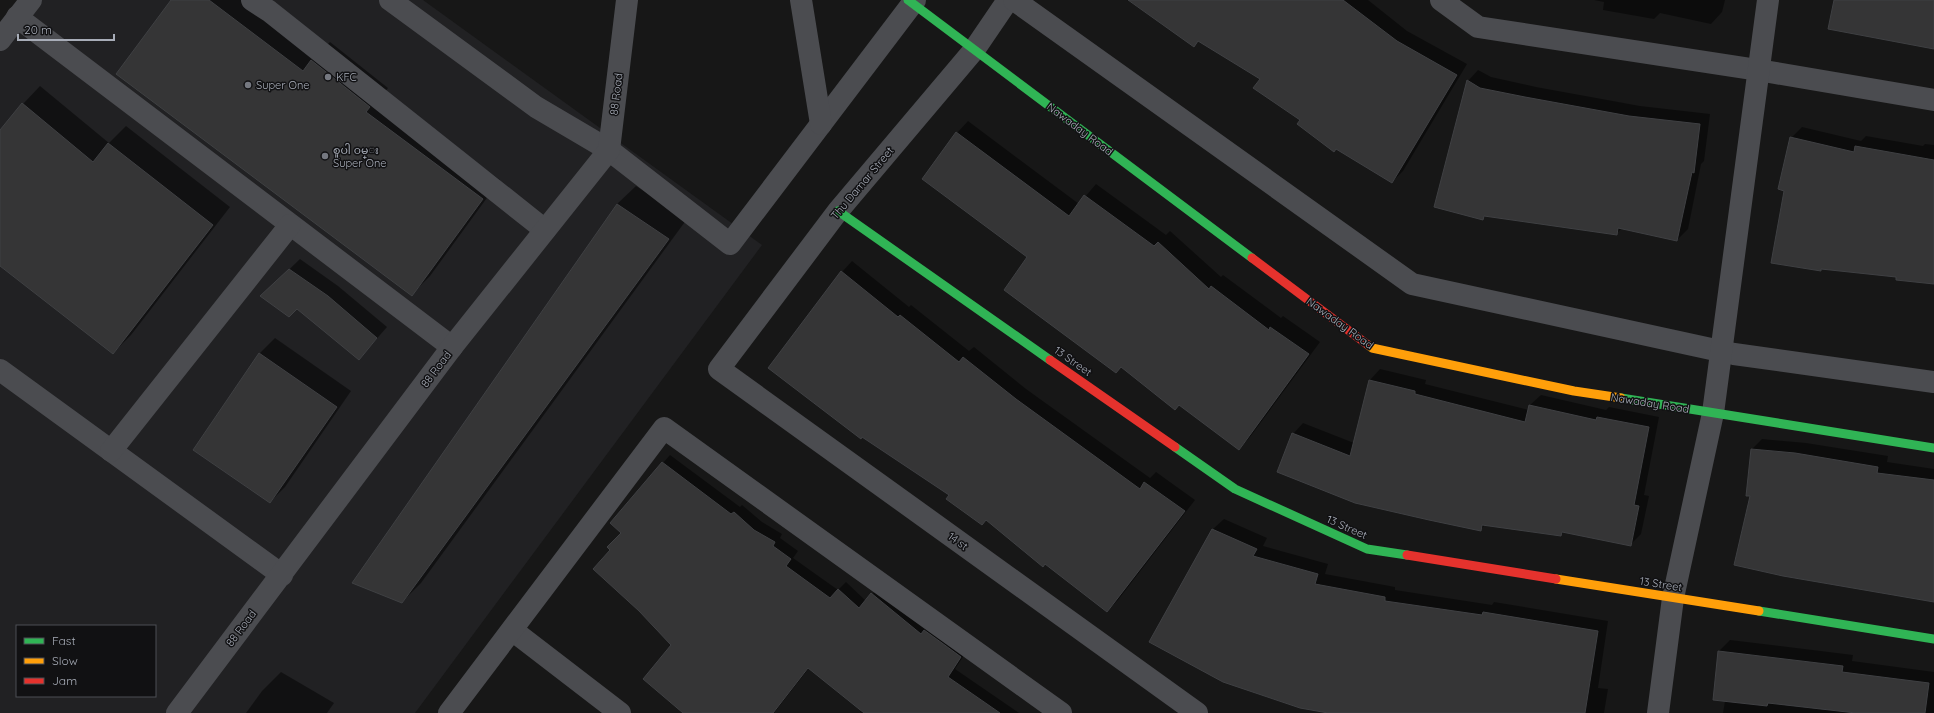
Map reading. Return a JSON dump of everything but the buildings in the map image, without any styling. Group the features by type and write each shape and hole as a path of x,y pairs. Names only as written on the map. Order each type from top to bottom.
{"street":[{"path":"0,40 31,0"},
{"path":"252,0 269,11 545,230"},
{"path":"390,0 536,107 609,150 730,244 912,1"},
{"name":"88 Road","path":"177,713 452,347 609,150 627,0"},
{"path":"801,0 821,124"},
{"name":"Thu Damar Street","path":"718,369 838,211 974,50 1008,0"},
{"path":"1014,0 1412,284 1721,351 1934,382"},
{"path":"1441,0 1478,27 1758,70 1934,100"},
{"path":"1658,713 1673,598 1712,413 1768,0"},
{"name":"Nawaday Road","path":"912,1 974,50 1372,348 1574,391 1934,448"},
{"path":"18,17 452,347"},
{"name":"13 Street","path":"838,211 1235,489 1367,549 1934,639"},
{"path":"111,451 290,225"},
{"name":"14 st","path":"718,369 1197,713"},
{"path":"0,370 282,575"},
{"path":"449,713 664,428 1061,713"},
{"path":"512,630 620,713"}],"shaded area":[{"path":"18,0 423,0 762,245 415,713 0,713 0,23"}],"traffic: fast":[{"path":"908,0 1252,258"},
{"path":"838,211 1050,360"},
{"path":"1621,398 1934,448"},
{"path":"1175,447 1235,489 1367,549 1407,555"},
{"path":"1759,611 1934,639"}],"traffic: slow":[{"path":"1368,345 1372,348 1574,391 1621,398"},
{"path":"1556,579 1759,611"}],"traffic: jam":[{"path":"1252,258 1368,345"},
{"path":"1050,360 1175,447"},
{"path":"1407,555 1556,579"}],"place":[{"name":"KFC","path":"328,77"},
{"name":"Super One","path":"248,85"},
{"name":"စူပါ ၀မ္း Super One","path":"325,156"}]}
